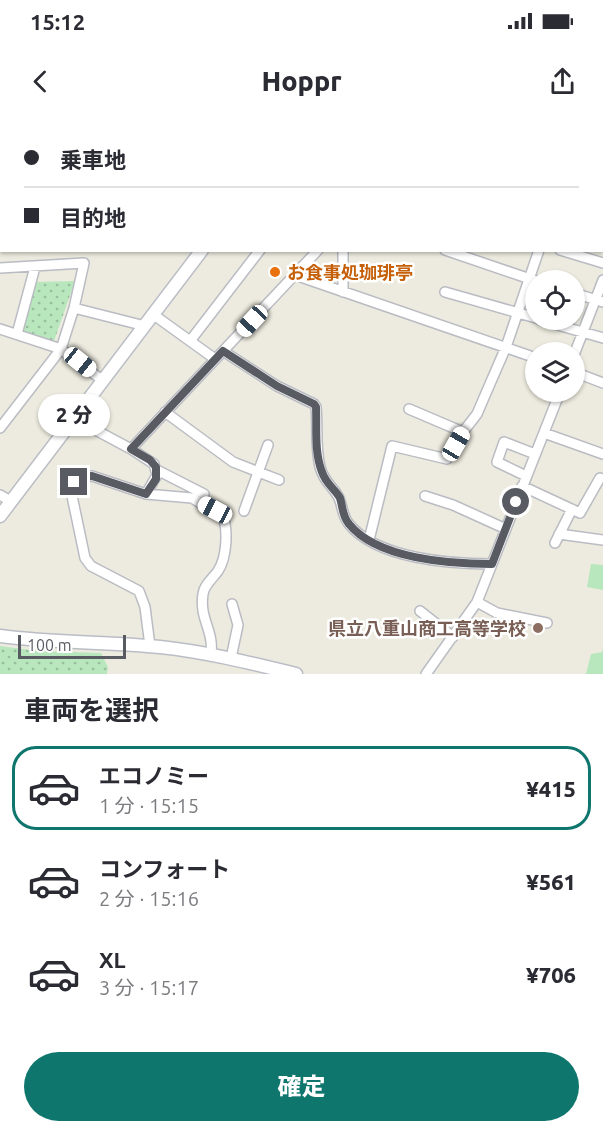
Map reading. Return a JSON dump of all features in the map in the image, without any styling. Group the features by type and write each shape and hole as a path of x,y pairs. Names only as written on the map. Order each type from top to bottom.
{"street":[{"path":"0,516 201,252"},
{"path":"190,341 258,252"},
{"path":"131,449 316,252"},
{"path":"343,252 343,292"},
{"path":"451,252 525,278"},
{"path":"534,270 539,252"},
{"path":"567,252 603,263"},
{"path":"0,268 84,263 74,308 61,349 0,428"},
{"path":"17,334 35,267"},
{"path":"295,275 525,354"},
{"path":"579,342 599,301 603,280"},
{"path":"445,292 525,315"},
{"path":"369,540 392,446 447,459 477,414 525,296"},
{"path":"74,308 145,326"},
{"path":"154,315 215,359"},
{"path":"0,329 61,349 102,380"},
{"path":"573,330 603,338"},
{"path":"223,351 277,386 314,404 316,407 315,433 321,470 328,484 339,496 344,516 350,525 388,551 457,564 492,564"},
{"path":"585,376 603,383"},
{"path":"426,674 477,602 556,402"},
{"path":"409,408 463,432"},
{"path":"165,412 233,462 279,480"},
{"path":"75,419 154,464 156,479 146,494"},
{"path":"544,433 603,454"},
{"path":"526,476 497,462 504,442 535,454"},
{"path":"244,511 268,445"},
{"path":"156,471 204,494"},
{"path":"150,646 145,607 139,591 88,563 71,490 78,478 86,476 146,494 192,498 223,516 225,526 222,563 207,584 203,595 204,618 212,636 211,654"},
{"path":"522,486 580,513 600,478"},
{"path":"0,495 12,502"},
{"path":"425,496 453,505 506,529"},
{"path":"572,509 557,538 603,540"},
{"path":"477,602 497,613 546,622"},
{"path":"231,658 237,625 232,604"},
{"path":"420,611 453,637"},
{"path":"0,636 150,646 211,654 296,674"}],"green space":[{"path":"75,281 53,344 20,333 33,282"},
{"path":"591,564 603,565 603,590 587,587"},
{"path":"0,646 38,651 101,653 108,667 107,674 0,674"},
{"path":"603,647 603,674 586,674 591,654 602,652"}],"place":[{"name":"お食事処珈琲亭","path":"275,272"},
{"name":"県立八重山商工高等学校","path":"538,628"}],"route":[{"path":"74,482 78,478 92,476 124,489 146,494 156,479 156,467 150,460 131,449 223,351 277,386 314,404 316,407 315,433 321,470 328,484 339,496 344,516 350,525 388,551 457,564 492,564 516,502"}]}
